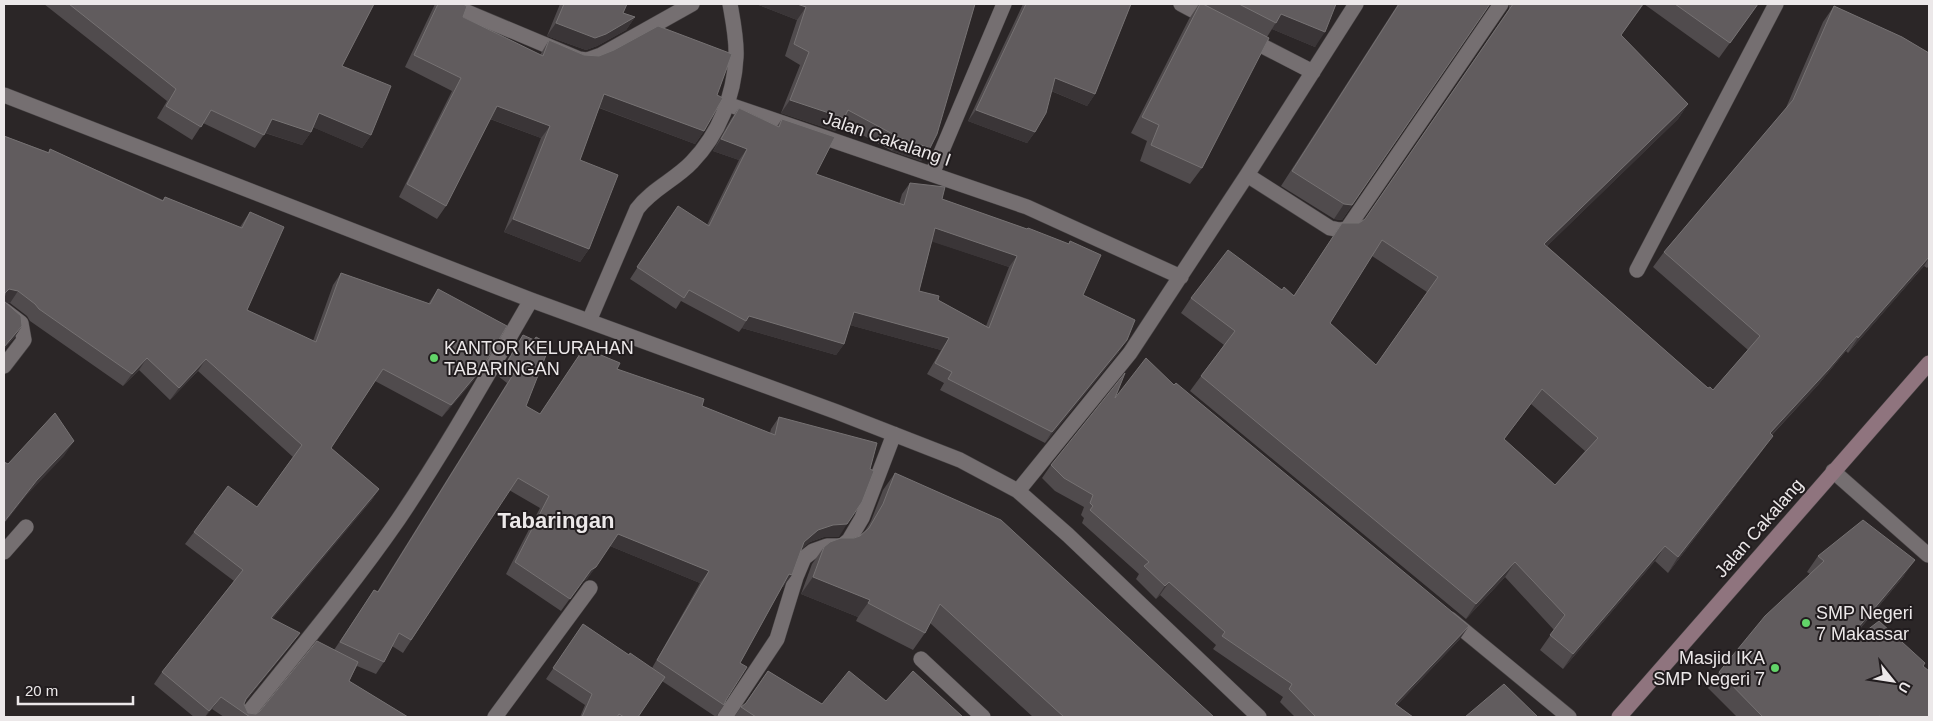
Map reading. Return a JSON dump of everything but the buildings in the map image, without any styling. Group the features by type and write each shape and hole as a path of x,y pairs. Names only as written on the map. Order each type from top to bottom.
{"main road":[{"name":"Jalan Cakalang","path":"1618,717 1929,363"}],"street":[{"path":"448,4 579,59 588,60 601,55 692,4"},
{"path":"589,321 637,209 647,196 692,162 721,120 728,104 734,78 736,56 730,4"},
{"path":"932,174 1004,4"},
{"path":"1181,4 1313,72"},
{"path":"1018,491 1130,353 1356,4"},
{"path":"1247,175 1330,228 1347,229 1501,4"},
{"path":"1636,270 1776,4"},
{"path":"4,95 531,300 960,460 1018,491 1068,535 1259,717"},
{"name":"Jalan Cakalang I","path":"728,104 1027,207 1180,277"},
{"path":"245,717 369,561 398,519 442,453 531,300"},
{"path":"4,310 21,323 24,331 24,340 9,361"},
{"path":"1130,353 1145,366"},
{"path":"725,717 777,639 796,577 804,558 813,551 827,546 842,546 849,540 862,518 894,434"},
{"path":"1833,471 1928,555"},
{"path":"4,552 26,527"},
{"path":"495,717 590,588"},
{"path":"1440,610 1569,717"},
{"path":"922,659 983,717"}],"place":[{"name":"KANTOR KELURAHAN TABARINGAN","path":"434,358"},
{"name":"SMP Negeri 7 Makassar","path":"1806,623"},
{"name":"Masjid IKA SMP Negeri 7","path":"1775,668"}],"district":[{"name":"Tabaringan","path":"556,520"}]}
